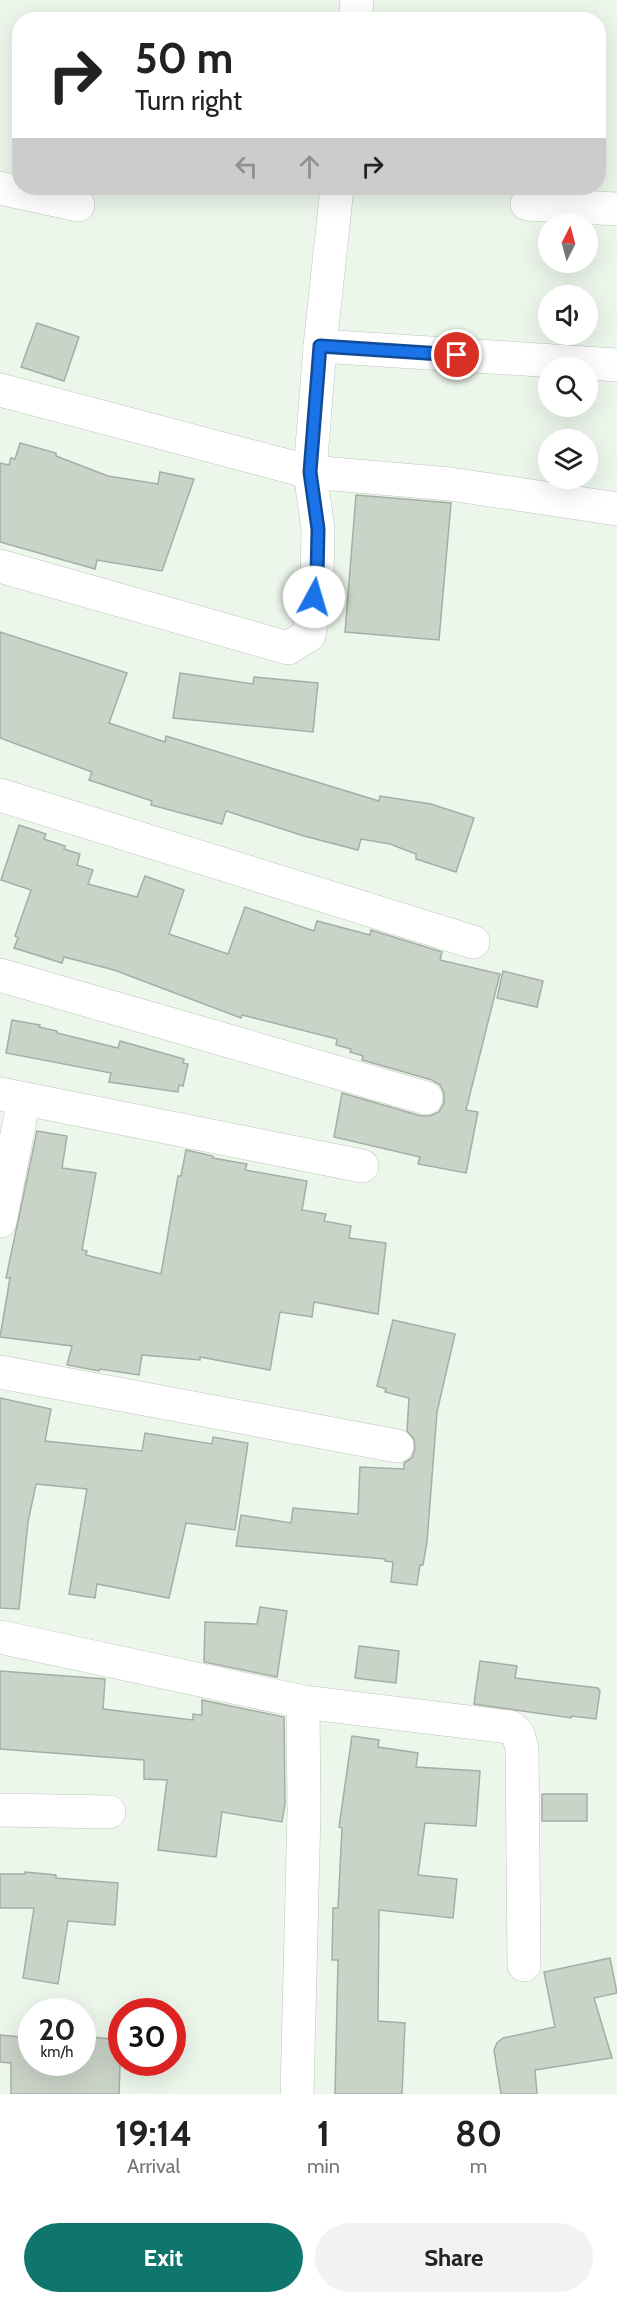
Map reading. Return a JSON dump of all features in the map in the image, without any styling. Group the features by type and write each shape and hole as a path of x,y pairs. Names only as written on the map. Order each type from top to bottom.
{"street":[{"path":"32,195 78,205"},
{"path":"0,566 288,648 309,635 317,577 318,529 310,472 320,346 336,195"},
{"path":"527,204 617,209"},
{"path":"320,346 617,365"},
{"path":"0,390 310,472 450,484 617,508"},
{"path":"0,795 473,942"},
{"path":"0,975 426,1098"},
{"path":"0,1221 12,1096 362,1166"},
{"path":"0,1372 397,1446"},
{"path":"0,1637 303,1702 510,1727 518,1734 522,1748 524,1965"},
{"path":"297,2094 304,1812 303,1702"},
{"path":"0,1810 108,1812"}],"building":[{"path":"37,323 79,337 64,381 21,367"},
{"path":"20,443 56,453 56,456 108,476 158,484 160,472 194,479 162,571 97,560 95,569 0,542 0,463 9,465 11,458 15,459"},
{"path":"356,495 451,503 439,640 345,632"},
{"path":"0,632 127,673 109,723 165,742 166,736 379,801 380,796 431,804 474,818 456,872 416,859 416,854 390,844 361,839 358,850 304,836 226,811 222,824 151,805 152,801 89,780 92,772 0,738"},
{"path":"180,673 253,684 254,677 318,683 313,732 173,718"},
{"path":"19,825 46,834 44,839 80,854 77,865 93,870 88,884 137,897 145,876 184,890 169,934 228,954 245,907 314,931 317,921 370,935 371,930 442,952 440,960 500,974 466,1110 478,1112 466,1173 418,1164 420,1157 334,1137 342,1093 421,1116 430,1116 439,1112 444,1103 444,1093 440,1085 432,1080 362,1060 363,1056 350,1052 351,1049 336,1045 337,1039 242,1015 241,1018 114,970 64,957 62,963 14,948 18,938 15,936 31,890 1,880"},
{"path":"503,971 543,981 537,1007 497,998"},
{"path":"12,1020 40,1025 39,1027 57,1031 57,1033 118,1048 120,1041 184,1059 183,1063 188,1064 183,1086 179,1085 178,1092 109,1082 111,1073 6,1053"},
{"path":"37,1131 67,1136 62,1168 96,1173 82,1250 87,1251 86,1255 161,1274 178,1176 181,1176 186,1150 247,1164 245,1170 307,1181 302,1210 326,1214 324,1221 351,1226 349,1238 386,1243 378,1314 314,1302 312,1317 280,1312 270,1370 200,1357 200,1360 142,1355 139,1375 100,1369 99,1371 67,1365 72,1346 0,1337 10,1278 6,1278"},
{"path":"393,1320 455,1334 437,1412 427,1542 417,1585 391,1582 393,1562 385,1561 385,1559 236,1546 241,1515 291,1523 293,1508 358,1514 360,1467 404,1469 404,1463 412,1458 415,1449 414,1439 407,1431 409,1398 385,1392 386,1389 377,1386"},
{"path":"0,1398 51,1409 45,1441 142,1451 145,1433 212,1444 213,1437 248,1443 235,1530 186,1523 169,1598 97,1584 95,1598 69,1594 87,1489 36,1484 28,1522 19,1609 0,1608"},
{"path":"260,1607 287,1611 277,1677 204,1662 205,1622 257,1624"},
{"path":"359,1646 399,1651 396,1683 355,1678"},
{"path":"480,1661 517,1666 515,1678 598,1688 600,1691 596,1719 571,1716 571,1718 474,1704"},
{"path":"0,1671 105,1679 103,1709 193,1720 193,1714 202,1715 202,1700 284,1717 285,1804 282,1822 222,1812 216,1857 158,1850 167,1780 144,1779 144,1760 0,1749"},
{"path":"352,1736 379,1740 378,1747 418,1753 416,1767 480,1771 476,1826 425,1823 418,1875 457,1879 453,1918 379,1910 378,2021 405,2023 402,2094 335,2094 338,1960 332,1960 333,1908 338,1908 342,1828 339,1827"},
{"path":"542,1794 587,1794 587,1821 542,1821"},
{"path":"25,1872 56,1875 56,1878 118,1883 115,1925 68,1921 58,1984 23,1978 34,1908 0,1908 0,1874 25,1874"},
{"path":"610,1958 617,1993 594,1998 612,2058 535,2070 537,2094 501,2094 494,2050 497,2043 503,2038 555,2027 544,1972"},
{"path":"0,2035 18,2037 18,2076 96,2076 96,2037 108,2039 108,2076 120,2076 119,2094 11,2094 11,2063 0,2062"}],"route":[{"path":"314,597 317,577 318,529 310,472 320,346 457,355"}]}
